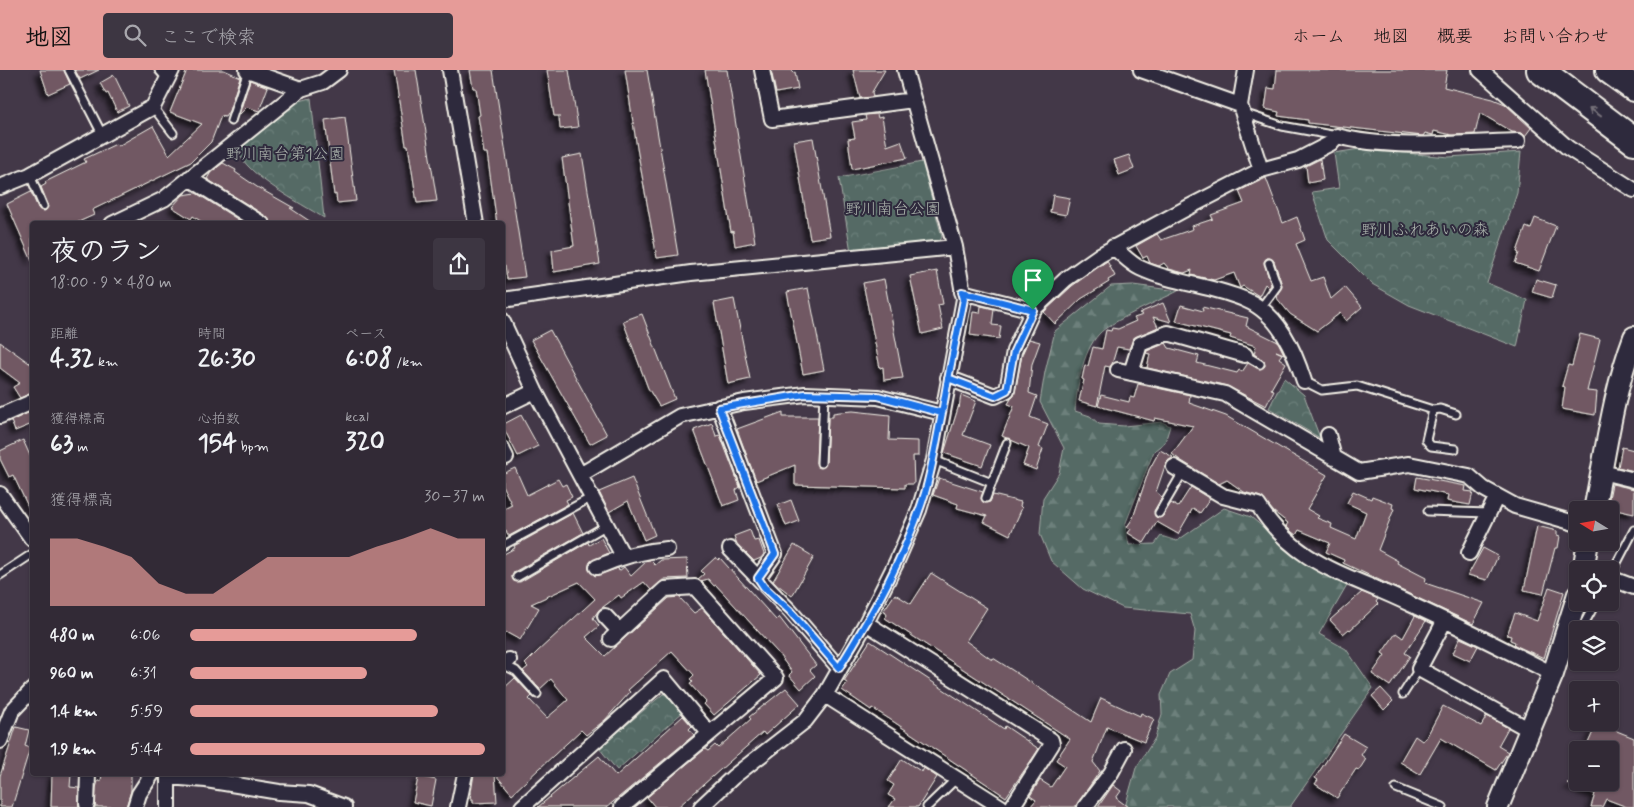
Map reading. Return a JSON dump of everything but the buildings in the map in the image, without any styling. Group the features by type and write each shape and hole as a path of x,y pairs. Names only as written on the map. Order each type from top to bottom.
{"highway":[{"path":"1540,70 1634,140"},
{"path":"1609,70 1634,88"}],"street":[{"path":"248,70 301,89"},
{"path":"118,221 164,199 301,89 323,82 339,70"},
{"path":"450,70 475,221"},
{"path":"762,70 772,119 913,100"},
{"path":"701,807 733,777 805,722 825,695 866,624 919,510 934,460 964,299 955,247 905,70"},
{"path":"1141,70 1241,109"},
{"path":"1246,70 1241,109 1261,170"},
{"path":"1480,70 1568,148 1634,190"},
{"path":"0,187 30,175 153,107 166,73"},
{"path":"948,378 995,396 1007,390 1014,351 1033,310 1066,279 1113,248 1261,170 1298,160 1331,143 1338,136 1359,142 1452,144 1518,141"},
{"path":"190,178 257,221"},
{"path":"505,300 691,273 955,247"},
{"path":"1113,248 1138,268 1161,277 1247,300 1260,309 1285,335 1294,351 1304,381"},
{"path":"962,292 1033,310"},
{"path":"505,326 535,391 623,556"},
{"path":"1245,355 1168,332 1140,344 1124,371 1225,394 1359,472 1409,464 1469,476 1484,489 1515,506 1569,521"},
{"path":"1596,501 1625,362 1634,336"},
{"path":"505,406 535,391"},
{"path":"580,475 680,416 719,408 805,394 878,396 942,413"},
{"path":"0,416 30,403"},
{"path":"719,408 775,554 758,578"},
{"path":"1328,435 1334,458"},
{"path":"1178,470 1223,496 1258,505 1268,520 1293,546 1323,567 1380,589 1553,674"},
{"path":"1602,472 1634,480"},
{"path":"0,494 30,536"},
{"path":"1469,553 1497,496"},
{"path":"596,567 623,556 643,551 667,549"},
{"path":"730,549 758,578 764,587 790,611 839,668"},
{"path":"1619,581 1634,587"},
{"path":"605,616 615,635 666,590 695,587 776,678 622,807"},
{"path":"1498,807 1553,674 1573,611"},
{"path":"1445,620 1419,669 1530,730"},
{"path":"866,624 1051,740 1052,744 1012,807"},
{"path":"522,807 664,678 709,733"},
{"path":"0,741 12,711 30,692"},
{"path":"825,695 1001,807"},
{"path":"1085,807 1111,773 1124,749"},
{"path":"88,776 88,804"},
{"path":"135,807 139,794 151,776"},
{"path":"168,807 168,776 279,792 309,794 340,806"},
{"path":"458,807 465,776"}],"lane":[{"path":"69,70 102,134"},
{"path":"231,121 248,70"},
{"path":"153,107 173,133"},
{"path":"1241,109 1282,126 1338,136"},
{"path":"30,175 43,206"},
{"path":"1260,309 1277,286 1269,263"},
{"path":"1245,355 1260,364"},
{"path":"1304,381 1322,390 1357,386 1433,410 1440,409 1456,414"},
{"path":"821,463 824,395"},
{"path":"1433,410 1426,440 1431,446 1455,449"},
{"path":"986,498 1007,443"},
{"path":"934,460 992,483"},
{"path":"1159,513 1178,470"},
{"path":"505,544 592,497"},
{"path":"1428,511 1489,514"},
{"path":"517,577 607,525"},
{"path":"1618,561 1634,530"},
{"path":"0,574 30,555"},
{"path":"1565,638 1584,624 1591,611"},
{"path":"505,662 537,694"},
{"path":"1403,694 1419,669"},
{"path":"927,807 956,779"},
{"path":"1396,788 1443,807"}],"green space":[{"name":"野川南台第1公園","path":"311,98 324,218 288,197 263,179 243,160 237,150 296,102"},
{"name":"野川ふれあいの森","path":"1360,149 1449,157 1521,152 1517,193 1487,283 1527,300 1517,347 1409,305 1372,284 1328,240 1312,192 1339,188 1334,153"},
{"name":"野川南台公園","path":"922,162 942,237 939,243 851,252 839,178"},
{"path":"1133,285 1178,291 1124,317 1099,334 1088,350 1084,360 1075,411 1090,416 1099,424 1124,426 1162,422 1170,426 1165,442 1154,451 1125,525 1129,545 1155,544 1161,536 1177,541 1224,508 1251,517 1304,562 1348,584 1319,634 1346,649 1373,688 1290,807 1125,807 1136,768 1155,738 1162,714 1161,695 1170,674 1192,660 1195,631 1190,614 1123,608 1083,589 1051,561 1040,534 1043,498 1059,473 1064,448 1040,402 1055,331 1111,286"},
{"path":"1284,378 1304,395 1320,438 1269,408"},
{"path":"663,694 671,695 684,711 617,770 599,748"}],"route":[{"path":"1033,310 962,292 964,299 948,378 934,460 925,493 896,563 866,624 839,668 790,611 764,587 758,578 775,554 719,408 744,402 805,394 878,396 942,413 948,378 995,396 1007,390 1014,351 1033,310"}]}
